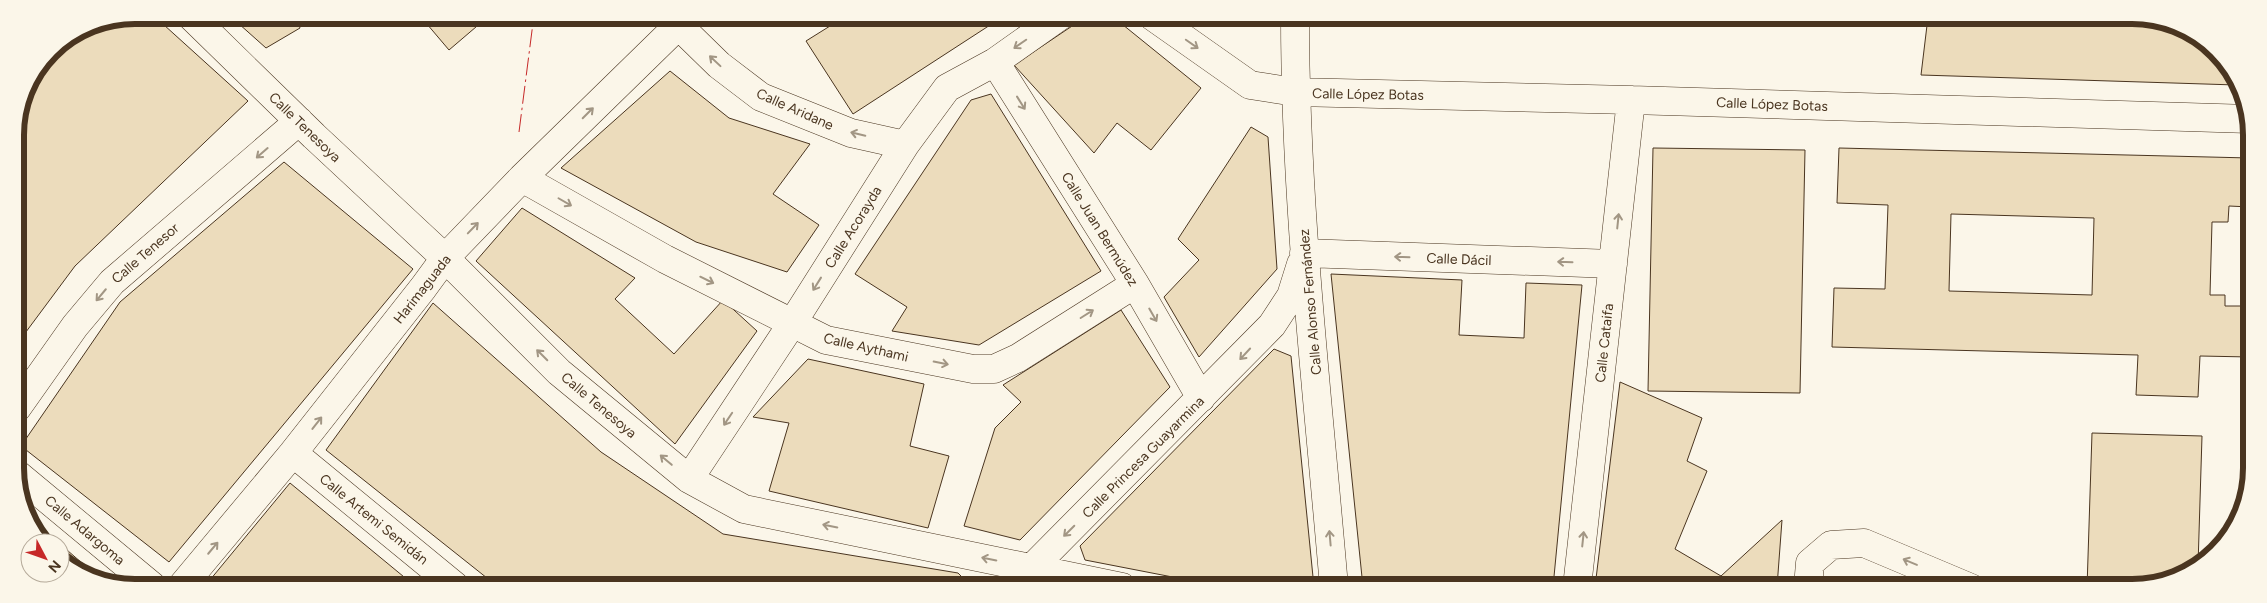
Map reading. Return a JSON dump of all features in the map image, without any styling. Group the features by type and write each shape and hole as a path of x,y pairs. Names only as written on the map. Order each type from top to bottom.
{"street":[{"name":"Calle Tenesoya","path":"199,24 445,258 559,372 688,479 744,509 1086,579"},
{"name":"Harimaguada","path":"188,579 293,453 445,258 522,178 679,24"},
{"name":"Calle Aridane","path":"686,24 718,65 761,97 851,133 905,145"},
{"name":"Calle Acorayda","path":"688,479 793,322 905,145 947,88 995,62 1049,24"},
{"name":"Calle López Botas","path":"1163,24 1250,86 1295,92 2242,119"},
{"name":"Calle Alonso Fernández","path":"1295,24 1295,92 1304,253 1315,352 1333,579"},
{"name":"Calle Juan Bermúdez","path":"995,62 1135,284 1202,398"},
{"name":"Calle Cataifa","path":"1578,579 1631,100"},
{"name":"Calle Tenesor","path":"24,398 75,326 112,282 299,121"},
{"name":"Calle Aythami","path":"522,178 665,259 826,340 973,369 994,369 1018,358 1135,284"},
{"name":"Calle Dácil","path":"1304,253 1613,264"},
{"name":"Calle Princesa Guayarmina","path":"1021,579 1202,398 1272,325 1291,296 1304,253"},
{"path":"1272,325 1282,328 1315,352"},
{"name":"Calle Artemi Semidán","path":"293,453 446,579"},
{"name":"Calle Adargoma","path":"25,480 144,579"},
{"path":"1809,575 1831,545 1864,543 1950,579"}],"building":[{"path":"128,24 163,24 248,101 75,266 24,335 24,128 32,92 42,73 56,56 73,42 92,32"},
{"path":"239,24 299,24 300,28 266,48"},
{"path":"427,24 479,24 449,50"},
{"path":"833,24 992,24 853,114 806,41"},
{"path":"1075,24 1122,24 1201,88 1151,150 1117,123 1094,153 1014,65"},
{"path":"1927,24 2132,24 2154,26 2188,39 2211,56 2231,85 1921,75"},
{"path":"670,71 729,118 810,144 773,194 819,225 787,272 696,242 561,168"},
{"path":"991,94 1101,271 979,345 892,331 907,307 855,274 971,100"},
{"path":"1251,127 1268,137 1277,269 1199,357 1164,297 1199,260 1178,239"},
{"path":"1653,148 1805,150 1800,393 1648,391"},
{"path":"1839,148 2243,158 2243,207 2229,206 2228,222 2212,222 2210,295 2225,295 2225,306 2243,306 2243,357 2200,356 2198,397 2136,395 2138,355 1832,347 1834,288 1885,289 1888,205 1837,203","holes":["1951,214 2094,218 2092,295 1949,291"]},
{"path":"284,162 413,269 169,562 24,448 24,442 120,302"},
{"path":"522,208 635,278 615,299 674,354 723,300 757,331 675,444 476,261"},
{"path":"1331,274 1462,280 1459,335 1524,338 1526,283 1582,285 1554,579 1362,579"},
{"path":"433,303 601,452 723,534 958,573 964,579 488,579 326,450"},
{"path":"1121,310 1170,387 1020,540 964,526 995,428 1021,402 1003,385"},
{"path":"1274,349 1291,356 1313,579 1183,579 1085,560 1080,546"},
{"path":"808,359 924,384 910,446 949,456 928,528 769,491 789,423 753,417"},
{"path":"1620,382 1702,418 1687,461 1707,471 1675,549 1721,576 1782,520 1778,579 1596,579"},
{"path":"2092,433 2202,436 2198,557 2175,571 2154,577 2139,579 2087,579"},
{"path":"290,483 407,579 211,579"},
{"path":"70,553 89,569 86,568 70,558"}],"power":[{"path":"519,132 533,24"}]}
